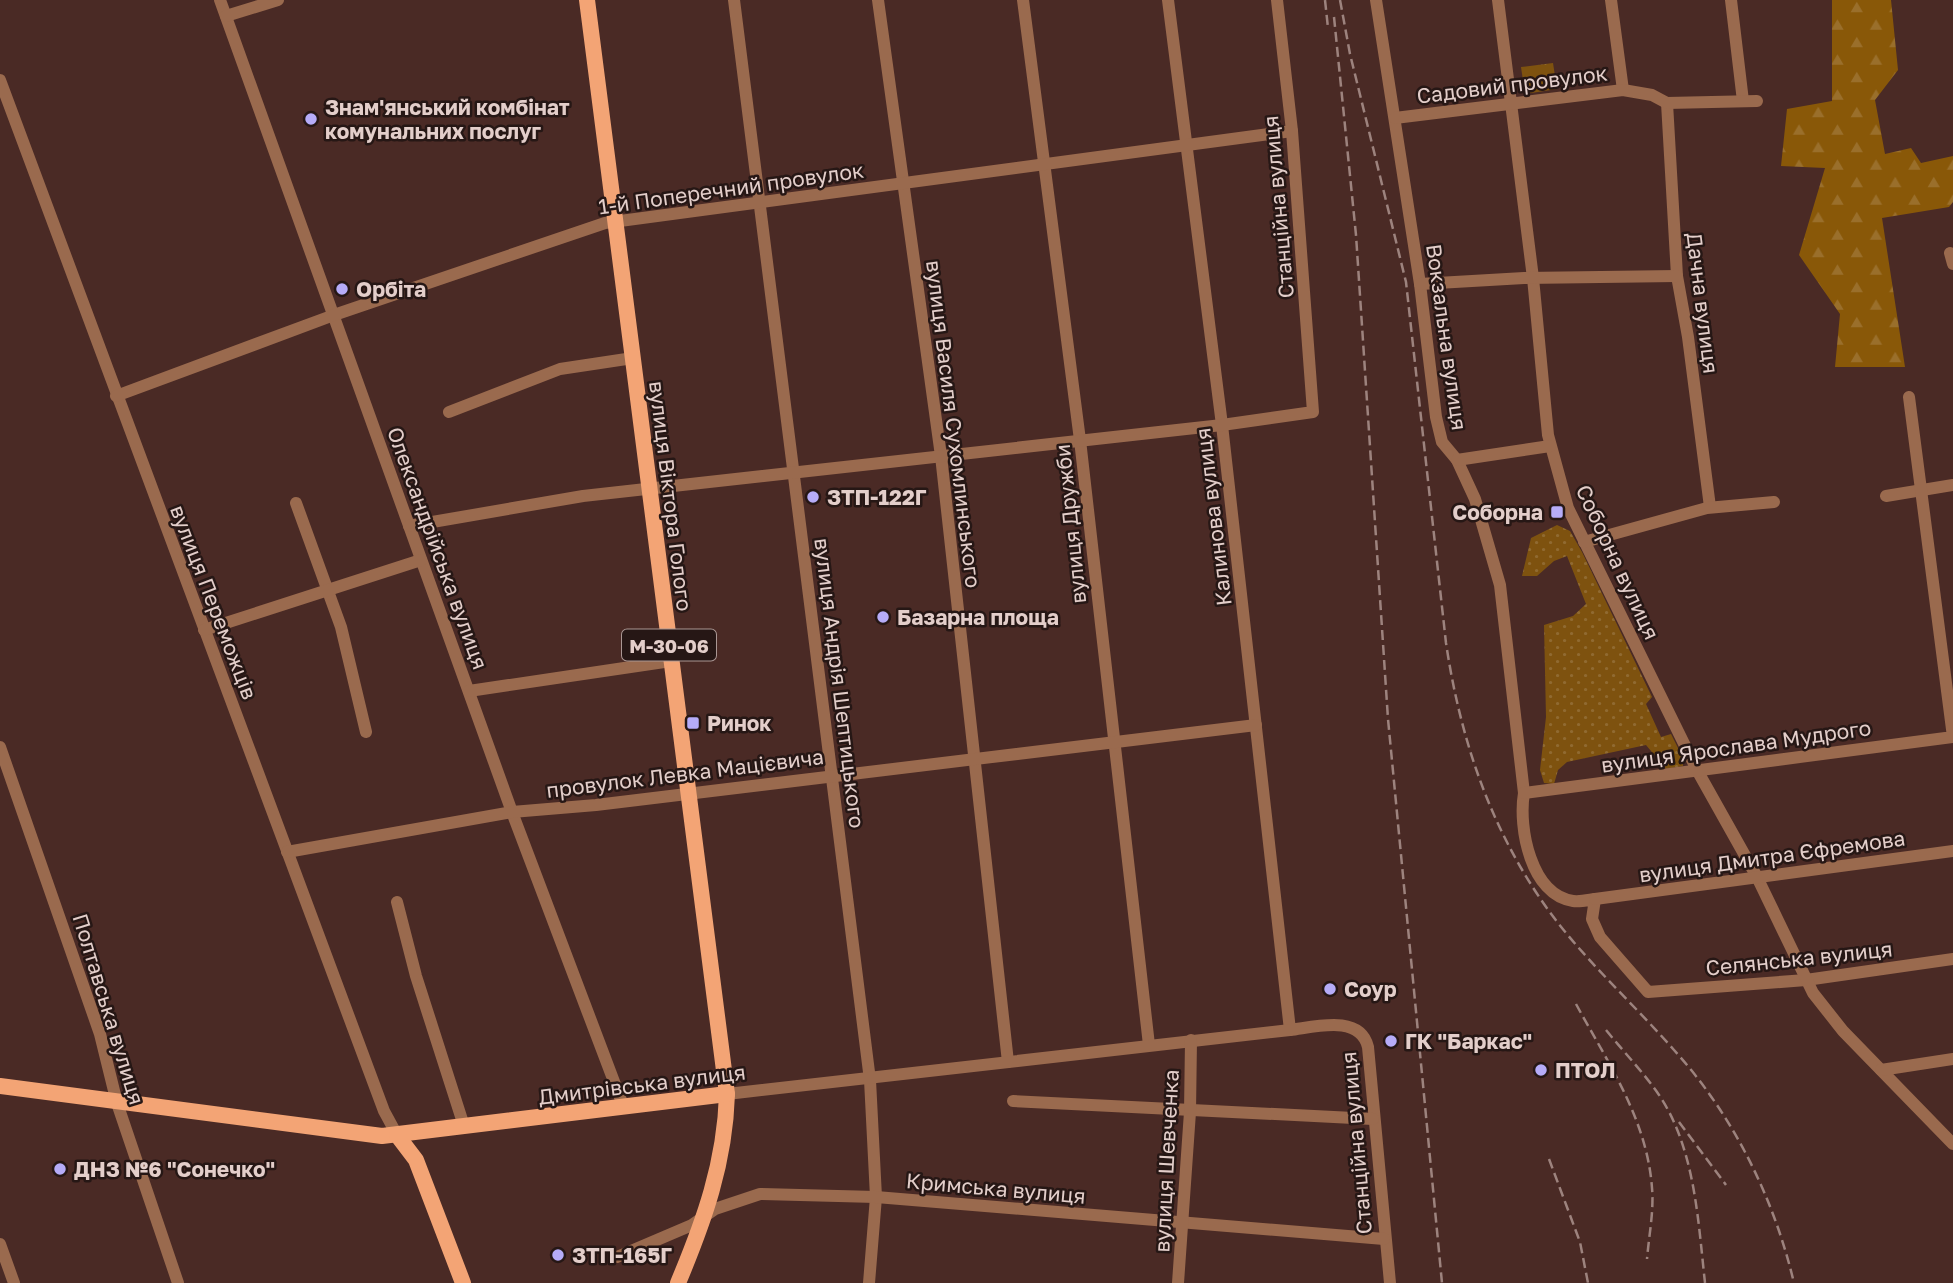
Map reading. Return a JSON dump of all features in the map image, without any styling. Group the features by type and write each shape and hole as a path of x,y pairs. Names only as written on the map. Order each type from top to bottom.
{"main road":[{"name":"вулиця Віктора Голого","path":"587,0 727,1094 721,1156 706,1216 678,1283"},
{"name":"Дмитрівська вулиця","path":"0,1086 367,1135 397,1135 727,1094"},
{"path":"397,1135 416,1160 463,1283"}],"street":[{"name":"Олександрійська вулиця","path":"220,0 512,812 624,1108"},
{"path":"226,16 278,0"},
{"name":"вулиця Андрія Шептицького","path":"734,0 870,1080 876,1197 869,1283"},
{"name":"вулиця Василя Сухомлинського","path":"878,0 941,456 1008,1062"},
{"name":"вулиця Дружби","path":"1023,0 1080,440 1149,1045"},
{"name":"Калинова вулиця","path":"1168,0 1222,425 1290,1030"},
{"name":"Станційна вулиця","path":"1222,425 1313,412 1292,131 1277,0"},
{"name":"Вокзальна вулиця","path":"1376,0 1420,284 1436,417 1442,442 1457,460 1475,499 1500,585 1524,793 1522,805 1526,841 1544,885 1559,896 1574,901 1595,899"},
{"name":"Соборна вулиця","path":"1498,0 1533,278 1550,446 1563,494 1584,542 1697,769 1757,877 1806,980 1830,1017 1953,1144"},
{"path":"1611,0 1623,90"},
{"path":"1731,0 1743,101"},
{"name":"вулиця Переможців","path":"0,80 384,1111 397,1135"},
{"name":"Садовий провулок","path":"1395,118 1623,90 1652,95 1667,103 1757,101"},
{"name":"Дачна вулиця","path":"1667,103 1677,275 1688,337 1710,507"},
{"name":"1-й Поперечний провулок","path":"116,396 503,256 615,222 1292,131"},
{"path":"1420,284 1677,275"},
{"path":"449,412 560,369 633,358"},
{"path":"1909,397 1946,633 1953,737"},
{"path":"409,526 583,496 1222,425"},
{"path":"1457,460 1550,446"},
{"path":"1886,496 1953,485"},
{"path":"1584,542 1710,507 1774,502"},
{"path":"296,503 341,627 366,732"},
{"path":"204,630 421,560"},
{"path":"470,691 671,661"},
{"name":"провулок Левка Мацієвича","path":"287,852 512,812 689,794 1256,725"},
{"name":"вулиця Ярослава Мудрого","path":"1524,793 1953,737"},
{"name":"Полтавська вулиця","path":"0,747 100,1034 117,1103 178,1283"},
{"name":"вулиця Дмитра Єфремова","path":"1595,899 1953,852"},
{"name":"Селянська вулиця","path":"1595,899 1592,919 1600,937 1648,992 1806,980 1953,960"},
{"path":"397,902 464,1126"},
{"name":"Станційна вулиця","path":"1290,1030 1346,1026 1363,1033 1367,1047 1390,1283"},
{"name":"Дмитрівська вулиця","path":"727,1094 870,1080 1290,1030"},
{"name":"вулиця Шевченка","path":"1178,1283 1190,1112 1191,1040"},
{"path":"1881,1070 1953,1059"},
{"path":"1013,1101 1190,1112 1373,1119"},
{"name":"Кримська вулиця","path":"617,1257 692,1225 715,1209 760,1194 876,1197 1384,1239"},
{"path":"0,1244 14,1283"}],"green space":[{"path":"1832,0 1891,0 1898,70 1875,100 1885,154 1911,148 1921,163 1953,156 1953,202 1949,207 1882,218 1905,367 1835,367 1840,314 1799,255 1825,168 1781,166 1787,109 1832,101"},
{"path":"1553,63 1557,89 1525,94 1521,67"},
{"path":"1557,525 1570,531 1582,552 1652,697 1646,704 1661,737 1671,734 1683,758 1683,766 1666,769 1646,745 1567,762 1558,770 1554,784 1544,783 1540,770 1546,717 1544,625 1573,616 1586,604 1567,556 1554,561 1537,576 1522,576 1531,538"}],"railway":[{"path":"1325,0 1328,28"},
{"path":"1340,0 1350,54 1406,282 1446,643 1459,712 1480,779 1507,843 1544,904 1574,942 1695,1075 1733,1130 1763,1189 1786,1251 1794,1283"},
{"path":"1334,17 1356,235 1388,719 1442,1283"},
{"path":"1576,1004 1613,1070 1643,1138 1652,1188 1647,1259"},
{"path":"1606,1030 1657,1092 1680,1136 1693,1184 1705,1283"},
{"path":"1679,1122 1726,1185"},
{"path":"1549,1159 1580,1242 1588,1283"}],"place":[{"name":"Знам'янський комбінат комунальних послуг","path":"311,119"},
{"name":"Орбіта","path":"342,289"},
{"name":"ЗТП-122Г","path":"813,497"},
{"name":"Соборна","path":"1557,512"},
{"name":"Базарна площа","path":"883,617"},
{"name":"Ринок","path":"693,723"},
{"name":"Соур","path":"1330,989"},
{"name":"ГК \"Баркас\"","path":"1391,1041"},
{"name":"ПТОЛ","path":"1541,1070"},
{"name":"ДНЗ №6 \"Сонечко\"","path":"60,1169"},
{"name":"ЗТП-165Г","path":"558,1255"}]}
